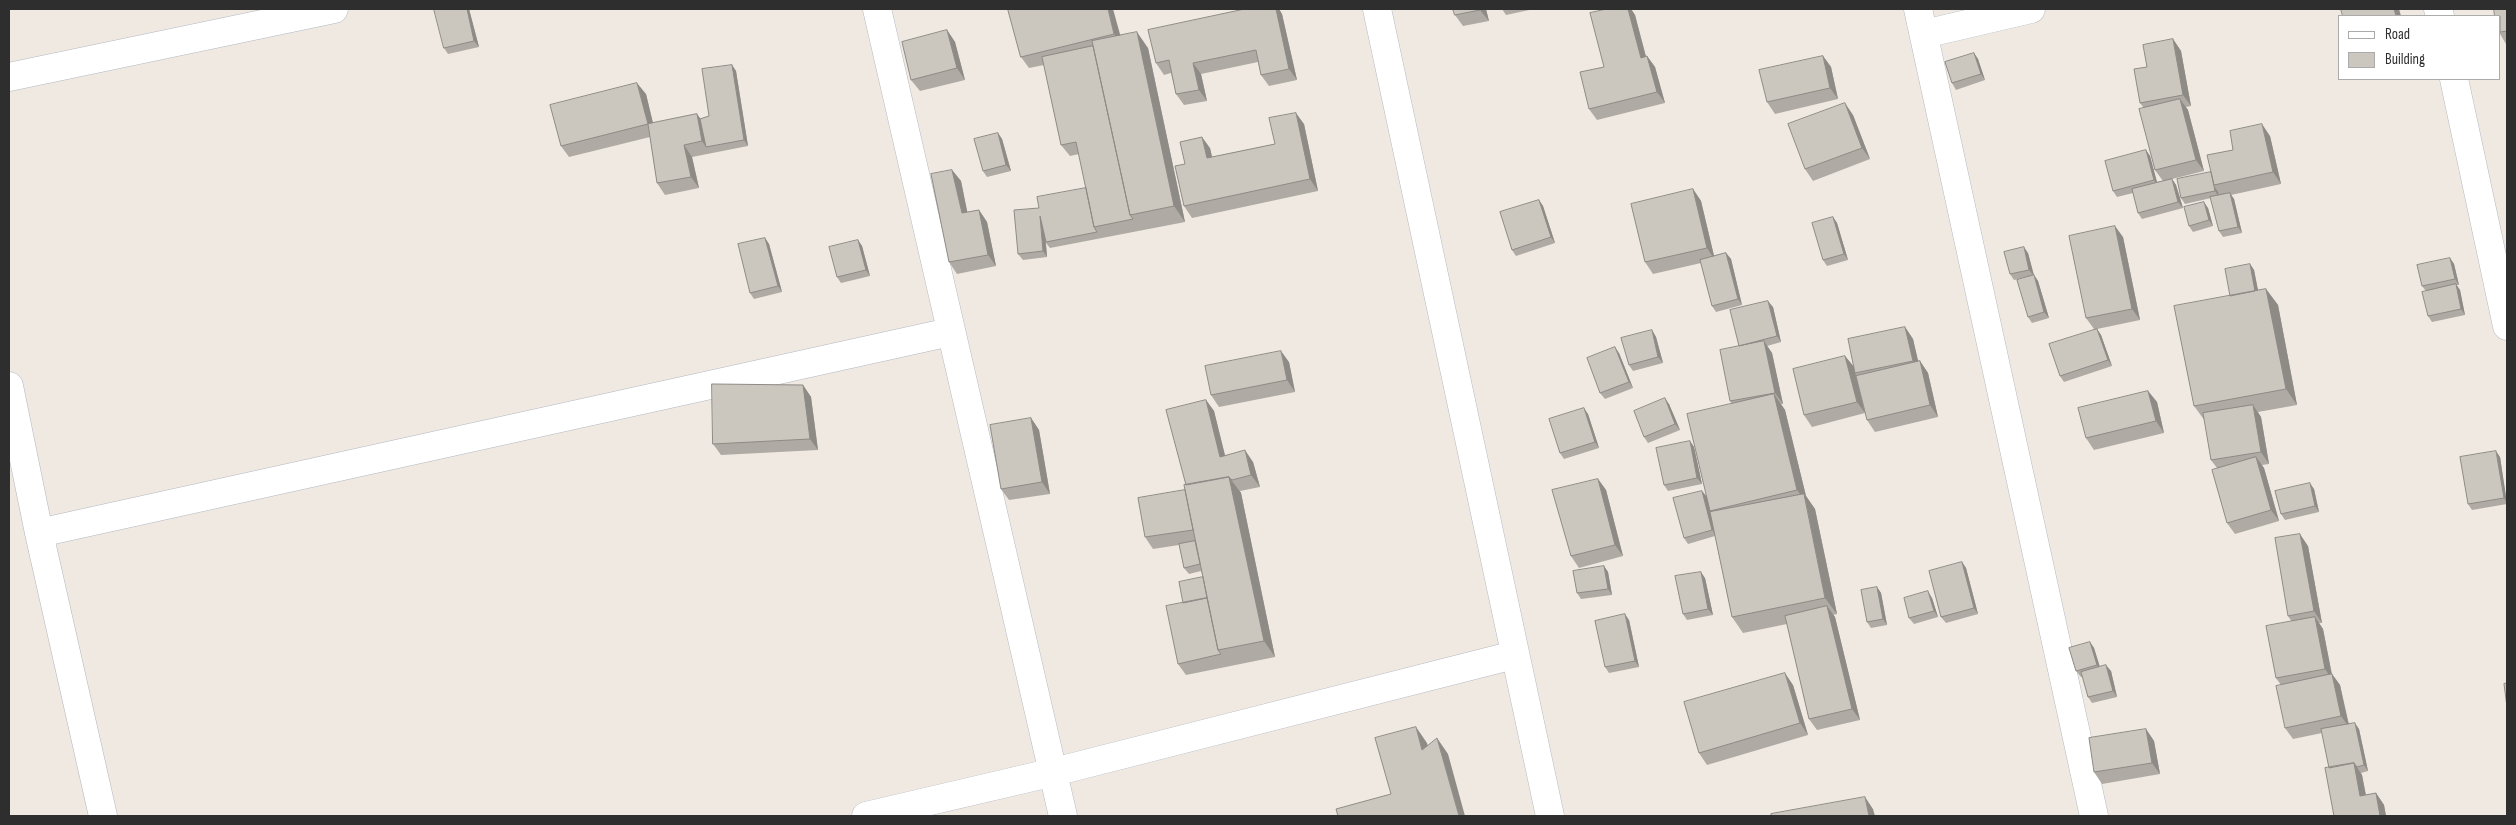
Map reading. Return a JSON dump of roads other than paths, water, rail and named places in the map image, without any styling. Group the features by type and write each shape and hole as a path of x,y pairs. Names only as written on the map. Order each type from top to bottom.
{"street":[{"path":"9,77 334,9"},
{"path":"877,9 1063,816"},
{"path":"1377,9 1550,816"},
{"path":"2031,9 1921,22 2094,816"},
{"path":"2454,80 2507,326"},
{"path":"38,533 950,332"},
{"path":"9,386 38,533 103,816"},
{"path":"866,816 1054,772 1514,655"}]}
